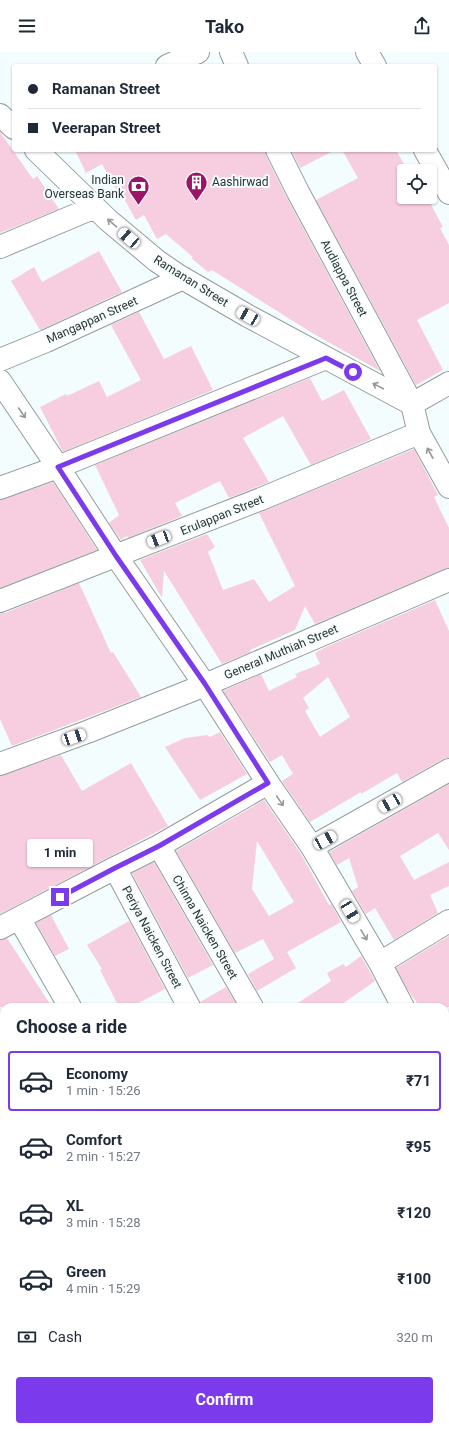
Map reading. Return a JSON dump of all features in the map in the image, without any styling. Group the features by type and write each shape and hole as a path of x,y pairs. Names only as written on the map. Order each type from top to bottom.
{"street":[{"path":"171,64 198,52"},
{"path":"231,52 236,64"},
{"path":"367,52 375,64"},
{"path":"0,115 12,126"},
{"name":"Ramanan Street","path":"38,152 95,207 157,261 248,316 412,404"},
{"name":"Audiappa Street","path":"278,152 412,404 419,434 449,487"},
{"path":"426,152 449,193"},
{"path":"0,247 95,207"},
{"name":"Mangappan Street","path":"0,360 46,341 183,278"},
{"path":"0,488 58,467 326,358"},
{"path":"0,380 116,556 205,684 268,783 312,847 380,962 400,1003"},
{"path":"412,404 449,383"},
{"name":"Erulappan Street","path":"0,601 261,499 419,434"},
{"name":"General Muthiah Street","path":"0,764 87,732 205,684 449,580"},
{"path":"312,847 449,770"},
{"path":"0,928 159,846 268,783"},
{"name":"Chinna Naicken Street","path":"159,846 250,1003"},
{"name":"Periya Naicken Street","path":"115,868 187,1003"},
{"path":"19,918 68,1003"},
{"path":"380,962 449,921"}],"building":[{"path":"0,132 12,149 12,152 14,152 33,179 37,176 59,209 0,233"},
{"path":"76,152 265,152 287,198 380,371 312,333 212,270 208,272 166,234 157,239 144,215 136,220 118,188 116,189 102,164 86,173"},
{"path":"292,152 331,152 300,168"},
{"path":"343,152 397,152 404,164 397,164 397,204 431,204 443,227 440,228 449,245 449,303 417,320 443,370 416,385 316,200 358,178"},
{"path":"99,251 122,292 40,330 11,281 34,267 42,282"},
{"path":"139,312 164,359 191,346 213,390 63,452 40,407 66,394 67,396 99,381 107,397 141,380 111,325"},
{"path":"310,378 322,401 344,390 371,439 311,465 283,416 243,438 269,482 229,498 220,481 175,503 182,516 128,538 127,536 121,540 109,523 119,515 95,465"},
{"path":"414,449 438,495 434,497 449,528 449,568 315,624 305,606 295,630 250,650 251,652 222,664 164,571 162,598 140,560 207,534 215,547 208,552 223,590 254,579 269,602 295,586 259,513"},
{"path":"53,482 97,550 0,588 0,500"},
{"path":"79,583 111,653 113,652 141,697 12,746 0,719 0,613 5,613"},
{"path":"435,600 449,631 449,758 443,759 402,782 397,773 310,822 282,781 293,774 282,755 270,762 223,691 261,674 269,691 297,677 295,674 320,664 315,653","holes":["328,677 350,717 320,737 305,711 309,708 303,698"]},
{"path":"220,732 247,774 200,800 165,747 185,738 207,735 210,737"},
{"path":"61,755 82,791 131,763 168,826 0,914 0,776"},
{"path":"449,784 449,850 438,833 400,856 414,880 449,862 449,886 430,895 438,913 394,940 375,908 366,914 352,891 358,887 349,858 337,865 329,852"},
{"path":"264,800 301,854 329,905 331,904 341,922 287,952 296,968 257,991 248,974 274,959 263,939 235,953 176,851","holes":["257,841 294,902 269,916 252,889"]},
{"path":"154,862 213,965 188,978 132,873"},
{"path":"51,915 69,949 55,956 36,923"},
{"path":"129,921 165,989 139,1003 117,1003 100,970 102,969 87,945"},
{"path":"449,936 449,1003 417,1003 407,989 396,968"},
{"path":"7,938 49,1003 0,1003 0,940"},
{"path":"361,956 375,981 344,1003 298,1003 331,981 327,973 343,964 346,967"},
{"path":"226,987 236,1003 200,1003"}],"place":[{"name":"Aashirwad","path":"197,202"},
{"name":"Indian Overseas Bank","path":"139,206"}],"route":[{"path":"60,897 159,846 268,783 205,684 116,556 58,467 326,358 353,372"}]}
